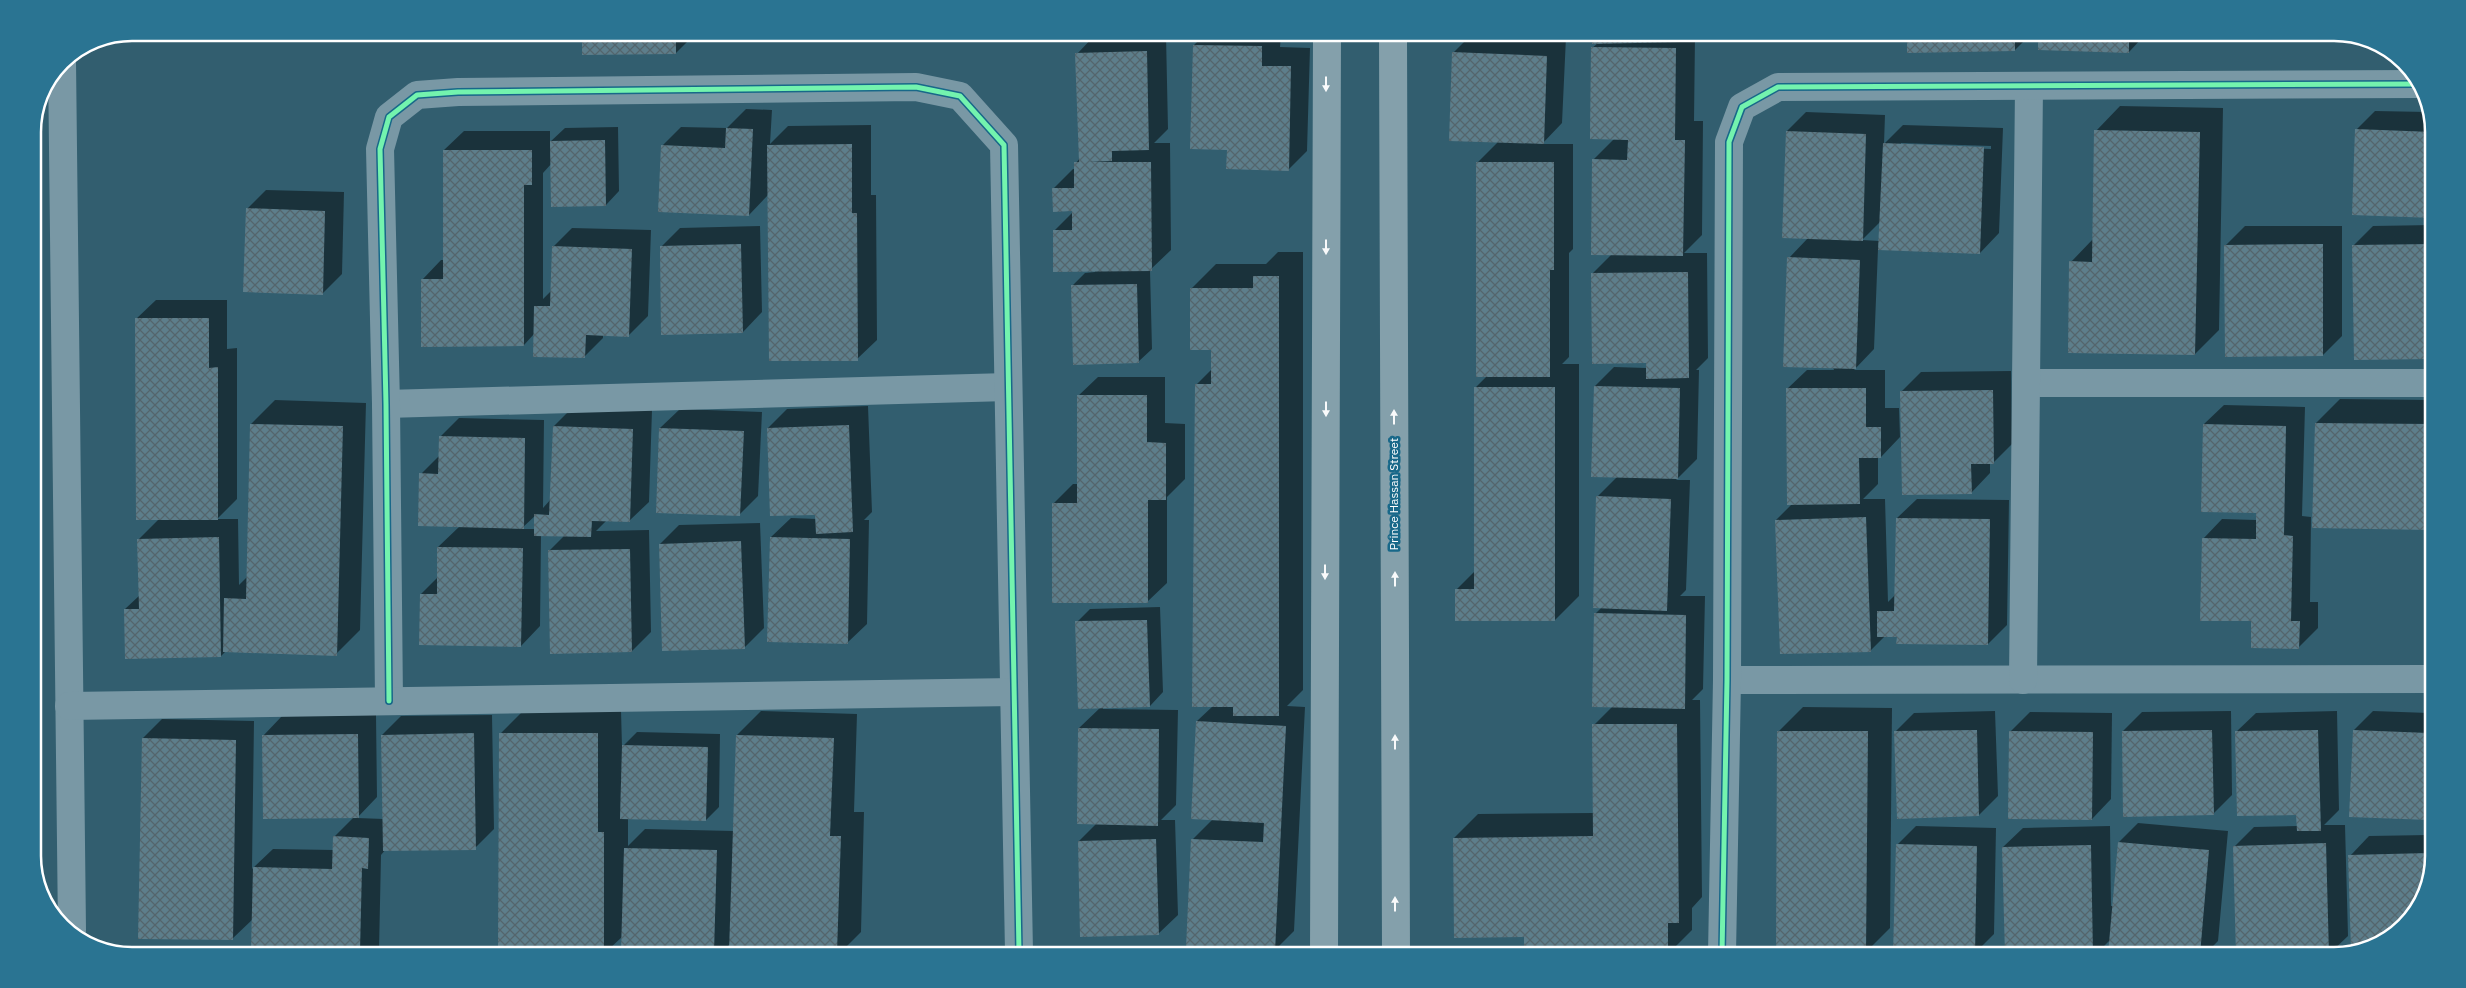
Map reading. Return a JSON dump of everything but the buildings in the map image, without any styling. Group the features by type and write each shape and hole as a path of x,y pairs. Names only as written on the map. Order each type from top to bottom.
{"main road":[{"path":"1324,947 1327,41"},
{"name":"Prince Hassan Street","path":"1393,41 1396,947"}],"street":[{"path":"56,84 52,96 69,706 72,923"},
{"path":"1722,947 1727,680 1729,142 1742,107 1778,87 2411,84"},
{"path":"2023,680 2029,86"},
{"path":"388,701 386,404 380,149 389,117 417,95 458,92 916,87 960,96 1004,145 1020,947"},
{"path":"2026,383 2425,383"},
{"path":"386,404 1008,387"},
{"path":"1727,680 2425,679"},
{"path":"69,706 1014,692"}],"cycle path":[{"path":"1722,947 1727,680 1729,142 1742,107 1778,87 2411,84"},
{"path":"389,701 386,404 380,149 389,117 417,95 458,92 916,87 960,96 1004,145 1019,947"}]}
